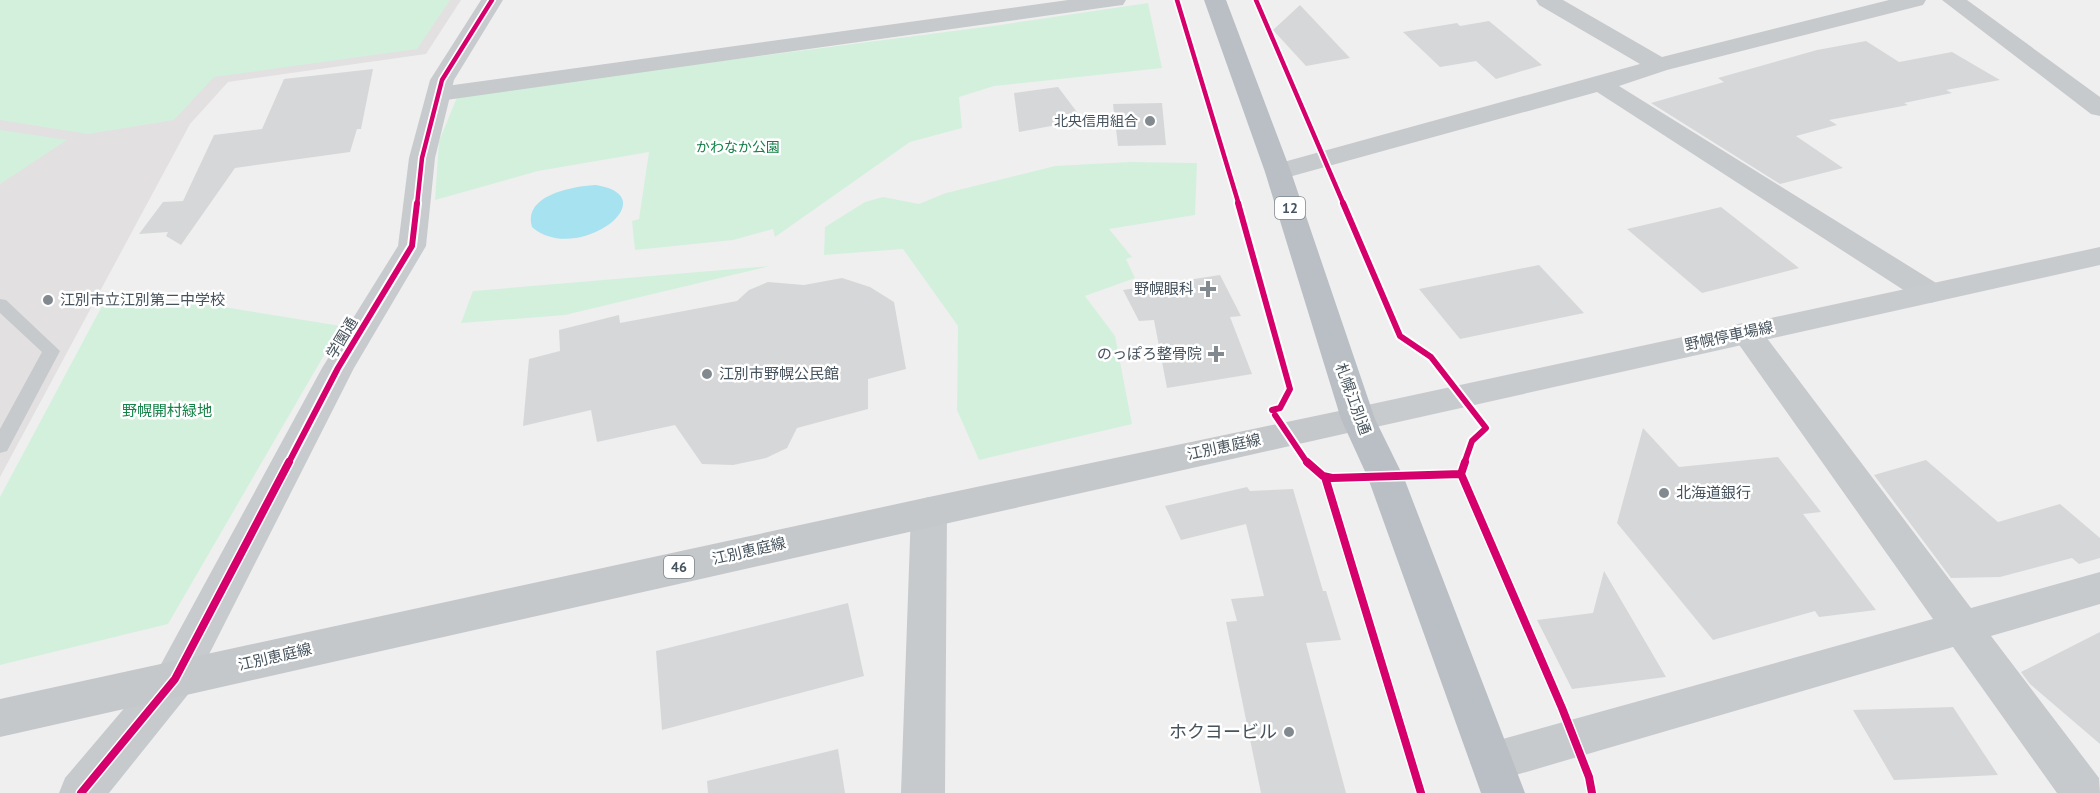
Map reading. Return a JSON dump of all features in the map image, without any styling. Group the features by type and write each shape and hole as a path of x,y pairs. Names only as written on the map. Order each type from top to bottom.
{"highway":[{"name":"札幌江別通","path":"1215,0 1278,171 1358,419 1386,478 1498,777"}],"main road":[{"name":"江別恵庭線","path":"0,718 929,511 1358,419"}],"street":[{"name":"学園通","path":"175,679 338,368 412,246 422,158 442,80 492,0"},
{"path":"439,94 1115,0"},
{"path":"1547,0 1659,65"},
{"path":"1278,171 1600,84 1659,65 1915,0"},
{"path":"1953,0 2100,109"},
{"path":"1600,84 1930,293"},
{"name":"野幌停車場線","path":"1358,419 2100,256"},
{"path":"1746,332 2083,793"},
{"path":"923,793 929,511"},
{"path":"1498,777 1962,627 2100,588"},
{"path":"81,793 175,679"}],"lane":[{"path":"0,304 51,351 0,446"}],"shaded area":[{"name":"江別市立江別第二中学校","path":"0,0 461,0 426,54 228,82 190,124 0,477"}],"green space":[{"path":"0,0 450,0 417,49 214,77 174,120 88,134 0,120"},
{"name":"かわなか公園","path":"1148,3 1162,68 994,86 959,97 962,128 910,142 775,237 773,229 733,240 635,250 632,221 639,219 649,152 538,171 435,200 439,141 458,95 1000,25"},
{"path":"0,130 67,140 0,184"},
{"path":"1130,162 1197,163 1195,215 1109,229 1132,257 1126,259 1135,278 1085,296 1115,336 1132,424 979,460 957,410 958,326 903,249 824,255 825,227 865,202 883,197 919,204 946,193 1055,166"},
{"path":"770,266 565,315 461,323 473,291"},
{"name":"野幌開村緑地","path":"199,303 341,326 168,624 0,665 0,497 102,306"}],"water":[{"path":"596,185 616,192 623,202 619,214 608,225 591,234 571,239 550,237 532,227 531,216 535,207 542,200 563,190"}],"building":[{"path":"1300,5 1350,58 1306,66 1273,30"},
{"path":"1489,21 1542,65 1496,79 1476,61 1440,67 1403,32 1457,23 1460,26"},
{"path":"1866,41 1899,62 1952,52 2000,80 1946,90 1952,93 1904,103 1908,105 1829,120 1837,125 1796,136 1843,168 1780,184 1651,103 1724,82 1718,78 1817,50"},
{"path":"373,69 361,129 357,129 350,152 235,168 181,245 166,236 168,232 139,234 163,202 183,201 214,135 262,129 284,79"},
{"path":"1058,87 1083,120 1019,132 1014,93"},
{"path":"1162,103 1166,145 1118,146 1113,104"},
{"path":"1721,207 1799,268 1702,293 1627,229"},
{"path":"1539,265 1584,313 1460,339 1419,289"},
{"path":"1220,275 1241,316 1230,317 1252,374 1167,388 1154,320 1139,321 1123,290"},
{"name":"江別市野幌公民館","path":"842,278 870,287 894,302 906,369 868,379 868,409 797,428 787,448 766,458 733,465 702,464 675,425 597,442 591,410 523,426 529,359 560,351 559,330 619,315 620,323 737,301 749,290 768,282 804,285"},
{"path":"1643,428 1679,467 1778,457 1821,512 1803,514 1876,610 1819,617 1815,611 1713,640 1617,523"},
{"path":"1926,460 1998,522 2060,504 2100,538 2100,558 2079,564 2072,558 2000,577 1951,578 1874,475"},
{"path":"1247,487 1250,491 1293,489 1323,591 1326,591 1341,640 1306,643 1346,793 1261,793 1226,622 1237,621 1231,599 1264,596 1246,524 1181,540 1165,506"},
{"path":"1604,571 1666,677 1572,689 1537,620 1593,613"},
{"path":"848,603 864,676 662,730 656,651"},
{"path":"2100,632 2100,744 2030,684 2021,672"},
{"path":"1953,707 1998,775 1894,780 1853,710"},
{"path":"838,749 845,793 708,793 707,781"}],"cycle path":[{"path":"81,793 175,679 338,368 412,246 422,158 442,80 492,0"},
{"path":"1177,0 1250,241 1290,389 1280,408 1272,410"},
{"path":"1256,0 1400,336 1431,357 1486,428 1472,441 1461,474 1347,479 1323,476 1315,471 1296,448 1275,415"},
{"path":"1461,474 1562,708 1589,777 1592,793"},
{"path":"1325,477 1421,793"}],"place":[{"name":"北央信用組合","path":"1150,121"},
{"name":"野幌眼科","path":"1208,289"},
{"name":"江別市立江別第二中学校","path":"48,300"},
{"name":"のっぽろ整骨院","path":"1216,354"},
{"name":"江別市野幌公民館","path":"707,374"},
{"name":"北海道銀行","path":"1664,493"},
{"name":"ホクヨービル","path":"1289,732"}]}
